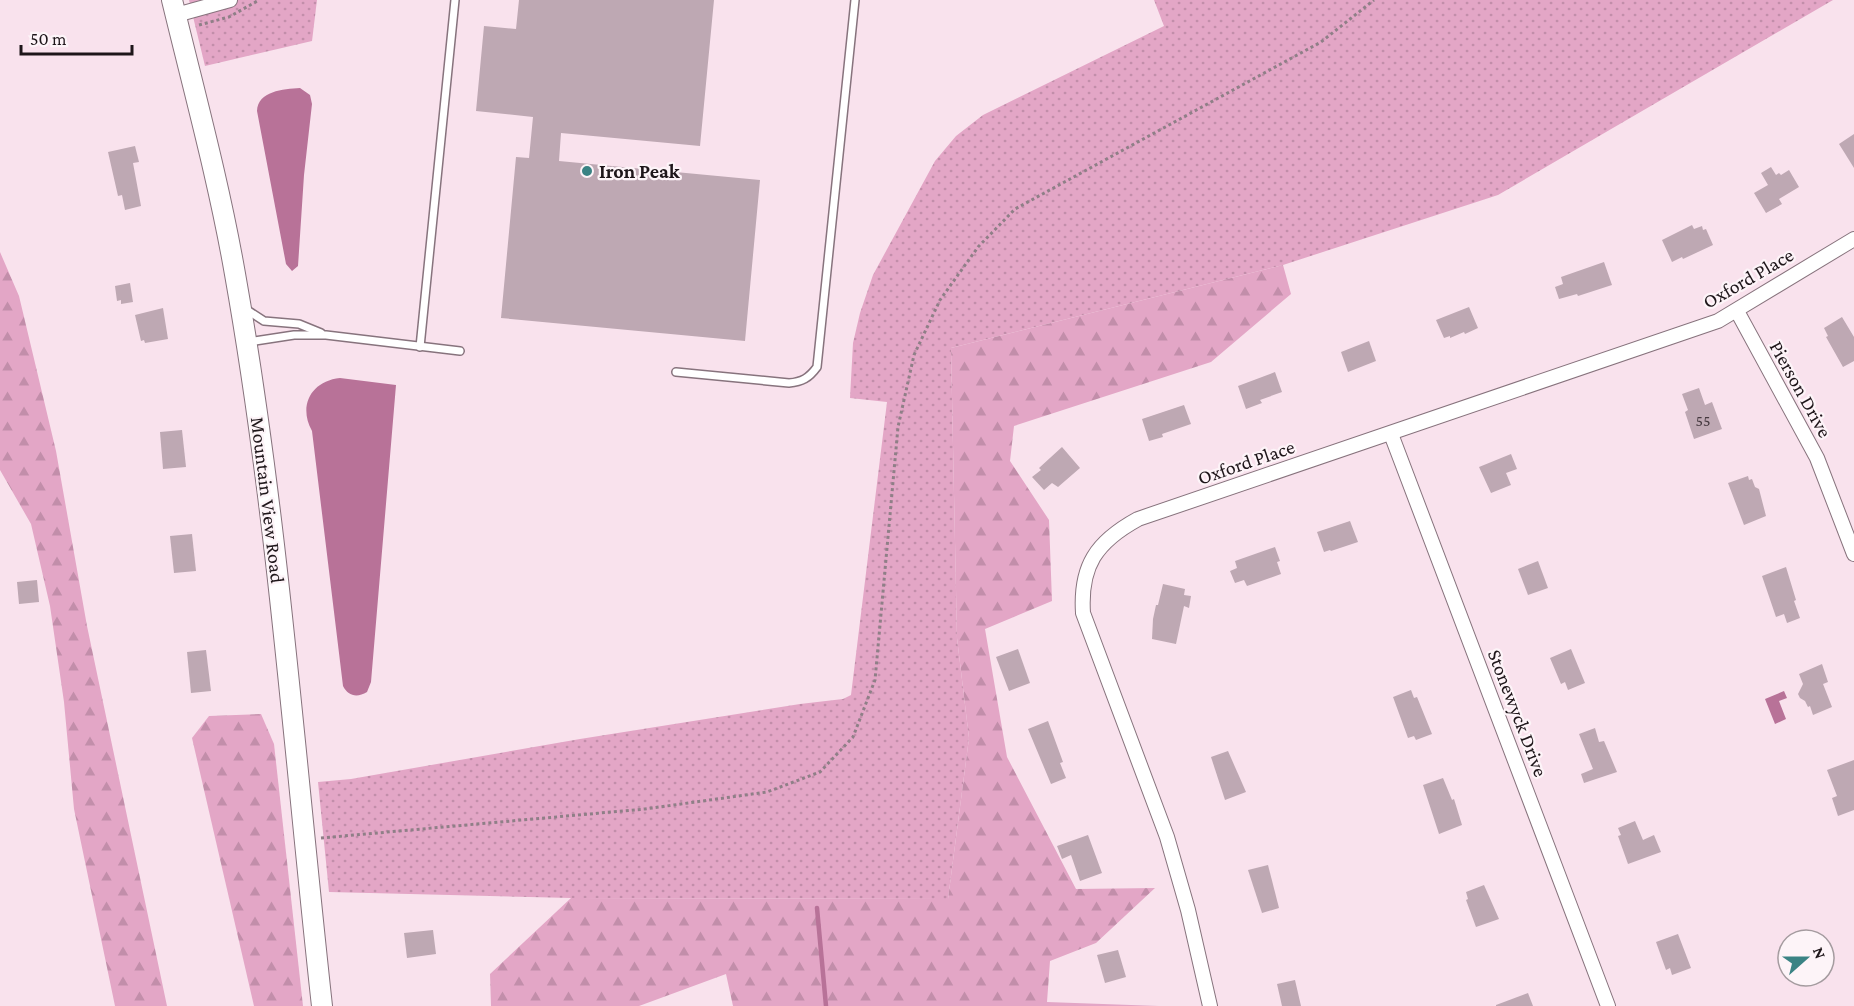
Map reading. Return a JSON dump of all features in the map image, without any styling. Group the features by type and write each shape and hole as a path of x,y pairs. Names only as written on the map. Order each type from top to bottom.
{"street":[{"path":"174,7 230,0"},
{"name":"Mountain View Road","path":"174,7 226,226 247,342 276,553 322,1006"},
{"name":"Oxford Place","path":"1210,1006 1188,910 1167,837 1083,614 1082,593 1085,574 1103,543 1118,530 1138,519 1701,327 1737,311 1854,239"},
{"name":"Pierson Drive","path":"1737,311 1817,458 1854,554"},
{"name":"Stonewyck Drive","path":"1391,434 1608,1006"}],"lane":[{"path":"420,347 455,0"},
{"path":"676,372 789,383 802,381 812,375 817,367 855,0"},
{"path":"240,305 264,321 299,324 326,334"},
{"path":"247,342 294,335 326,334 460,351"}],"path":[{"path":"304,839 645,808 767,792 820,772 853,737 874,680 898,428 914,355 940,300 978,247 1015,209 1321,42 1374,0"}],"green space":[{"path":"189,0 317,0 312,41 205,66"},
{"path":"1154,0 1833,0 1498,195 1283,265 951,348 957,638 969,738 948,899 571,898 329,892 318,782 351,779 580,739 843,699 851,695 887,402 850,398 853,343 873,275 935,161 956,136 983,115 1164,26"},
{"path":"0,252 19,296 56,451 87,626 167,1006 115,1006 74,809 64,702 50,606 31,524 0,470"},
{"path":"1283,265 1291,294 1211,362 1014,426 1010,461 1049,520 1052,601 985,629 1007,757 1076,889 1155,888 1096,943 1050,961 1047,1002 1159,1006 733,1006 726,974 639,1006 491,1006 490,974 571,898 948,899 969,738 957,638 951,348"},
{"path":"261,714 274,744 303,1006 254,1006 192,738 209,716"}],"shaded area":[{"path":"300,88 310,95 312,104 304,175 298,266 292,271 286,264 257,111 258,104 272,92"},
{"path":"340,378 396,385 371,682 367,692 356,695 347,692 343,686 312,431 306,413 310,396 315,389 330,380"},
{"path":"1784,691 1787,698 1779,701 1786,719 1775,724 1765,699"}],"building":[{"name":"Iron Peak","path":"519,0 714,0 700,146 561,133 559,161 760,180 745,341 501,318 516,157 529,158 533,117 476,111 484,26 516,29"},
{"path":"1854,134 1854,168 1839,144"},
{"path":"135,146 139,162 133,163 141,206 125,210 122,195 118,196 108,152"},
{"path":"1771,167 1776,175 1789,170 1799,187 1779,199 1782,204 1766,213 1754,193 1768,185 1761,173"},
{"path":"1692,225 1694,229 1702,226 1703,230 1706,229 1713,245 1672,262 1662,240"},
{"path":"1604,262 1612,285 1578,296 1577,294 1559,299 1555,287 1563,284 1561,277"},
{"path":"130,283 133,302 121,304 121,300 117,301 115,286"},
{"path":"1469,307 1478,328 1465,334 1464,332 1444,338 1436,320"},
{"path":"163,308 168,339 145,343 144,340 141,341 135,315"},
{"path":"1842,317 1854,337 1854,361 1843,367 1826,337 1828,336 1824,328"},
{"path":"1369,341 1376,361 1348,372 1341,352"},
{"path":"1275,372 1282,392 1260,400 1262,403 1246,409 1238,386"},
{"path":"1699,388 1705,405 1712,402 1722,429 1694,439 1682,394"},
{"path":"1184,405 1191,424 1149,441 1142,419"},
{"path":"182,430 186,467 163,469 160,432"},
{"path":"1062,447 1080,468 1058,487 1052,483 1044,490 1032,477"},
{"path":"1511,454 1517,469 1506,473 1511,485 1491,493 1479,467"},
{"path":"1748,476 1749,480 1752,479 1755,487 1759,489 1766,516 1744,525 1728,483"},
{"path":"1350,521 1358,542 1324,552 1317,532"},
{"path":"192,534 196,571 174,573 170,536"},
{"path":"1275,547 1280,561 1277,562 1281,574 1247,586 1244,580 1235,583 1230,571 1237,568 1235,561"},
{"path":"1538,561 1548,588 1528,595 1518,569"},
{"path":"1786,567 1800,618 1787,623 1784,614 1776,617 1762,576"},
{"path":"37,580 39,602 19,604 17,582"},
{"path":"1163,584 1185,589 1184,595 1191,596 1189,608 1184,606 1176,644 1152,639 1153,619"},
{"path":"1018,649 1030,683 1009,691 996,657"},
{"path":"1571,649 1585,683 1568,690 1565,682 1561,684 1550,658"},
{"path":"206,650 211,691 191,693 187,652"},
{"path":"1822,664 1828,682 1823,684 1832,707 1813,715 1810,706 1808,707 1798,694 1803,684 1799,674"},
{"path":"1411,690 1414,698 1417,697 1432,734 1416,740 1414,736 1408,738 1393,697"},
{"path":"1048,721 1063,762 1060,763 1066,778 1051,784 1028,729"},
{"path":"1595,728 1599,742 1604,741 1617,772 1584,783 1581,774 1593,769 1579,734"},
{"path":"1228,751 1246,792 1225,800 1211,757"},
{"path":"1854,760 1854,810 1838,816 1832,798 1837,796 1827,770"},
{"path":"1443,778 1452,800 1454,799 1462,825 1439,834 1423,785"},
{"path":"1635,821 1643,840 1654,835 1661,852 1628,864 1618,836 1621,835 1618,828"},
{"path":"1088,835 1102,873 1080,881 1071,855 1062,859 1057,846"},
{"path":"1268,865 1279,908 1262,913 1248,870"},
{"path":"1484,885 1499,919 1476,927 1466,900 1468,899 1466,892"},
{"path":"433,930 436,954 407,958 404,933"},
{"path":"1678,934 1691,968 1672,975 1670,968 1666,970 1656,942"},
{"path":"1118,950 1126,977 1105,983 1097,955"},
{"path":"1295,980 1301,1006 1282,1006 1277,984"},
{"path":"1528,993 1533,1006 1496,1006 1496,1005"}],"waterway":[{"path":"817,908 826,1006"}],"place":[{"name":"Iron Peak","path":"587,171"}]}
